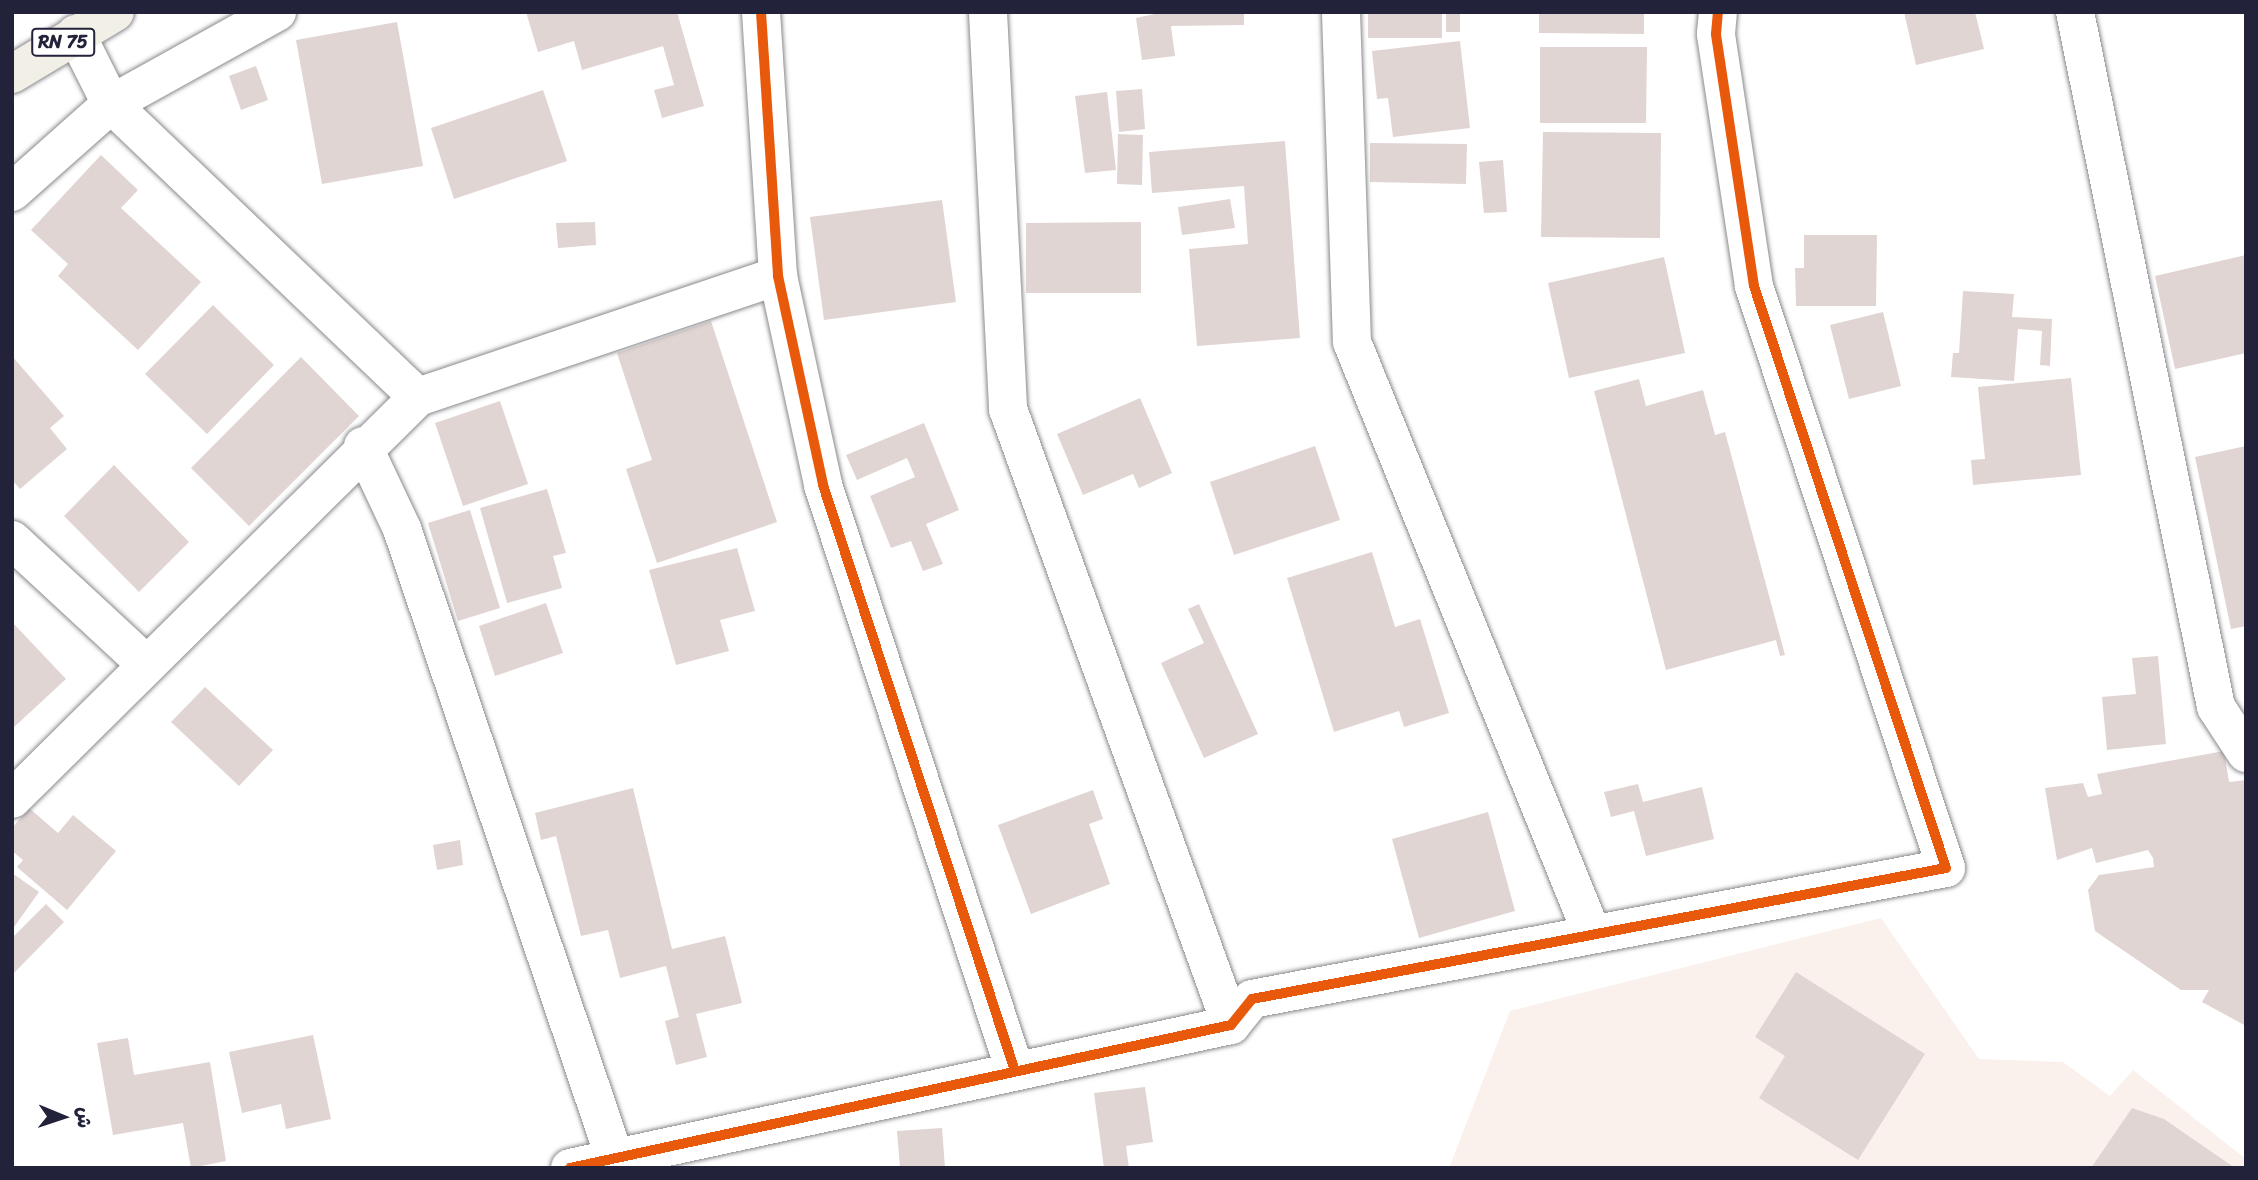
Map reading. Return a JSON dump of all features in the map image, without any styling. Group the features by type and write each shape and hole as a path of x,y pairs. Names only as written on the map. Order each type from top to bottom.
{"main road":[{"name":"RN 75","path":"12,74 115,12"}],"street":[{"path":"12,192 111,104 276,12"},
{"path":"761,12 778,276 823,485 1015,1071"},
{"path":"988,12 1008,409 1231,1025"},
{"path":"1342,12 1352,342 1592,934"},
{"path":"570,1168 616,1163 1015,1071 1231,1025 1252,999 1946,868 1754,286 1716,34 1718,12"},
{"path":"2075,12 2231,699 2246,753"},
{"path":"76,34 111,104 418,397"},
{"path":"12,799 363,446 418,397 778,276"},
{"path":"363,446 401,529 616,1163"},
{"path":"12,540 145,663"}],"shaded area":[{"path":"1881,918 1979,1059 2063,1062 2110,1096 2133,1070 2246,1159 2246,1168 1449,1168 1510,1011"}],"building":[{"path":"526,12 677,12 704,106 662,118 654,90 674,85 663,46 582,70 574,41 538,52"},
{"path":"1164,12 1244,12 1244,25 1171,26 1175,56 1142,60 1136,18"},
{"path":"1368,12 1442,12 1442,38 1368,38"},
{"path":"1446,12 1460,12 1460,32 1446,32"},
{"path":"1539,12 1644,12 1644,34 1539,33"},
{"path":"1904,12 1975,12 1984,49 1916,65"},
{"path":"397,22 423,166 322,184 296,40"},
{"path":"1460,41 1470,128 1393,137 1388,98 1377,99 1372,51"},
{"path":"1540,47 1647,47 1646,123 1540,123"},
{"path":"256,66 268,100 241,110 229,76"},
{"path":"1142,89 1145,129 1119,132 1116,91"},
{"path":"543,90 567,161 454,199 431,128"},
{"path":"1107,92 1116,170 1085,173 1075,96"},
{"path":"1543,132 1661,133 1660,238 1541,237"},
{"path":"1118,134 1143,135 1142,185 1117,184"},
{"path":"1285,141 1300,338 1197,346 1189,249 1248,244 1244,186 1152,193 1149,152"},
{"path":"1370,143 1467,144 1466,184 1370,182"},
{"path":"101,155 138,190 121,208 201,282 138,350 58,276 68,264 31,230"},
{"path":"1503,160 1507,212 1484,213 1479,162"},
{"path":"1230,199 1235,228 1182,235 1178,207"},
{"path":"942,200 956,302 824,320 810,217"},
{"path":"595,222 596,245 558,248 556,223"},
{"path":"1141,222 1141,293 1026,293 1026,223"},
{"path":"1804,235 1877,235 1876,306 1796,306 1795,268 1804,268"},
{"path":"2246,255 2246,353 2175,369 2155,276"},
{"path":"1664,257 1685,353 1569,378 1548,283"},
{"path":"1963,291 2014,294 2012,317 2052,319 2050,366 2040,365 2042,331 2018,329 2014,381 1951,377 1953,353 1959,353"},
{"path":"213,305 274,365 207,434 145,374"},
{"path":"1883,312 1901,386 1849,399 1830,325"},
{"path":"711,321 777,522 657,563 626,469 652,460 617,353"},
{"path":"12,356 64,416 50,428 67,449 20,489 12,480"},
{"path":"301,357 359,416 249,526 191,468"},
{"path":"2071,378 2081,475 1973,485 1971,460 1985,459 1978,387"},
{"path":"1639,379 1646,406 1703,390 1715,435 1725,432 1785,655 1780,656 1776,640 1666,670 1594,391"},
{"path":"1140,398 1172,473 1139,488 1133,474 1083,495 1057,434"},
{"path":"500,401 528,484 463,506 435,423"},
{"path":"924,423 959,510 926,524 943,564 923,571 911,541 891,548 870,496 915,477 907,458 857,480 846,455"},
{"path":"1315,446 1340,520 1234,555 1210,482"},
{"path":"2246,446 2246,626 2231,629 2195,457"},
{"path":"114,465 189,542 139,592 64,516"},
{"path":"547,489 566,553 553,556 562,588 507,603 480,508"},
{"path":"470,510 500,608 458,621 428,523"},
{"path":"737,548 755,611 720,620 729,651 676,665 649,570"},
{"path":"1372,552 1395,627 1420,619 1449,713 1404,727 1399,711 1334,732 1287,578"},
{"path":"546,603 563,653 495,676 479,626"},
{"path":"1199,604 1258,734 1204,758 1161,663 1204,643 1188,609"},
{"path":"12,622 66,679 12,729"},
{"path":"2158,656 2166,744 2107,750 2102,697 2136,694 2132,658"},
{"path":"205,687 273,750 239,786 171,722"},
{"path":"2224,751 2229,782 2246,780 2246,1026 2202,1002 2209,990 2181,990 2095,931 2088,890 2099,875 2154,867 2153,858 2148,850 2096,863 2092,848 2057,860 2045,788 2083,783 2088,797 2102,794 2097,774"},
{"path":"1638,784 1643,802 1702,787 1714,839 1646,856 1634,811 1611,817 1604,792"},
{"path":"633,788 672,949 725,936 742,1003 696,1014 707,1057 676,1065 665,1021 679,1017 666,966 620,978 608,930 581,936 556,836 541,840 535,813"},
{"path":"1093,790 1103,819 1089,824 1110,884 1031,914 998,825"},
{"path":"29,808 58,833 73,815 116,851 67,910 17,867 23,860 12,851 12,828"},
{"path":"1488,812 1515,911 1419,938 1392,839"},
{"path":"460,840 463,865 437,870 433,845"},
{"path":"12,873 39,892 12,930"},
{"path":"46,904 64,922 12,975 12,938"},
{"path":"1796,972 1925,1054 1858,1160 1759,1098 1785,1056 1755,1037"},
{"path":"313,1035 331,1119 286,1129 281,1104 242,1113 229,1052"},
{"path":"128,1038 134,1075 210,1062 226,1161 191,1168 183,1123 113,1135 97,1043"},
{"path":"1145,1087 1153,1142 1126,1146 1129,1168 1104,1168 1094,1093"},
{"path":"2132,1108 2164,1119 2235,1168 2091,1168"},
{"path":"942,1128 945,1168 900,1168 897,1131"}],"cycle path":[{"path":"761,12 778,276 823,485 1015,1071"},
{"path":"570,1168 1231,1025 1252,999 1946,868 1754,286 1716,34 1718,12"}]}
